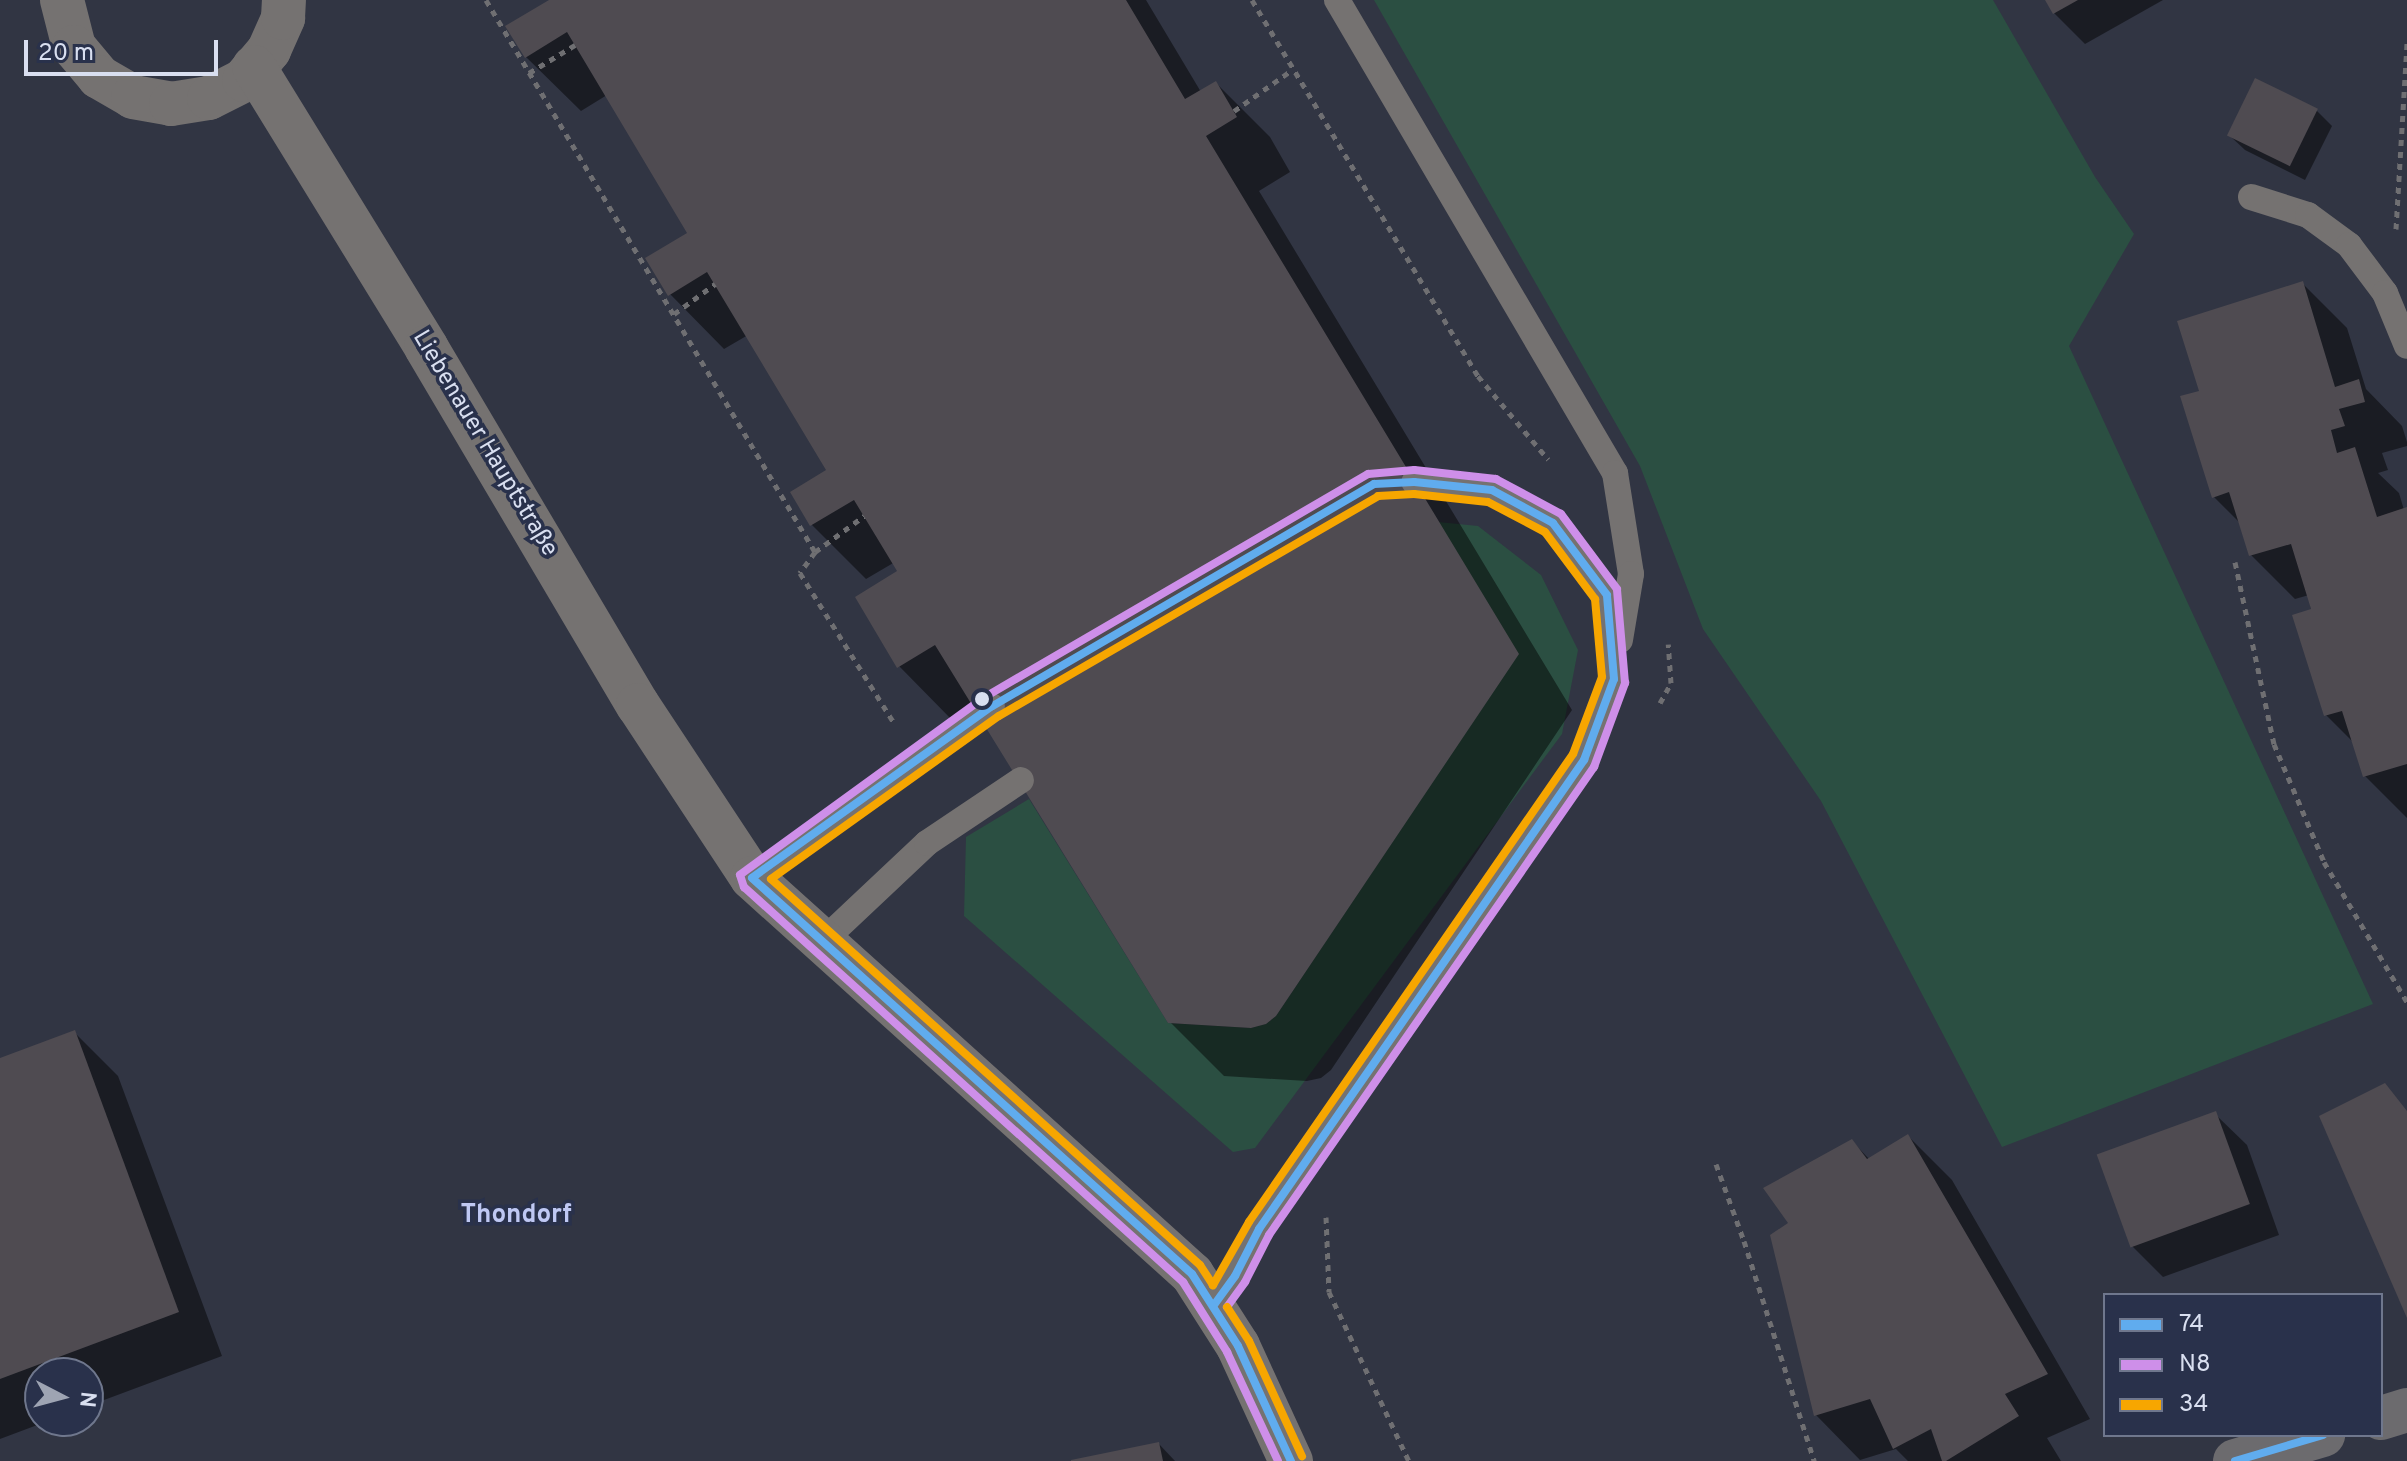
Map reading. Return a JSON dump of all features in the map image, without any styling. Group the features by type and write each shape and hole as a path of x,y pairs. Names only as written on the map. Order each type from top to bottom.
{"main road":[{"path":"2383,1417 2407,1410"},
{"path":"2235,1461 2316,1437"}],"street":[{"path":"62,0 74,47 99,77 133,97 171,104 209,98 244,80 269,50 283,18 284,0"},
{"name":"Liebenauer Hauptstraße","path":"254,67 712,822 752,878"},
{"path":"752,878 1192,1274 1238,1346 1291,1461"}],"lane":[{"path":"1214,1305 1235,1276 1259,1229 1584,760 1614,679 1631,574 1615,473 1337,0"},
{"path":"2251,197 2308,215 2349,245 2385,293 2407,346"},
{"path":"1414,482 1492,490 1553,523 1607,595 1614,679"},
{"path":"752,878 992,706"},
{"path":"823,941 927,843 1021,780"}],"path":[{"path":"486,0 815,552"},
{"path":"1252,0 1478,376 1556,468"},
{"path":"2385,293 2395,254 2407,42"},
{"path":"529,73 575,45"},
{"path":"1234,111 1293,69"},
{"path":"674,314 715,284"},
{"path":"864,516 815,552 800,573 894,723"},
{"path":"2235,562 2274,744 2324,862 2407,1002"},
{"path":"1631,574 1670,649 1671,683 1657,708"},
{"path":"1716,1164 1744,1241 1814,1461"},
{"path":"1331,1205 1325,1219 1329,1292 1409,1461"}],"green space":[{"path":"1374,0 1993,0 2095,177 2134,234 2069,346 2373,1004 2002,1147 1821,801 1703,629 1640,466"},
{"path":"1438,522 1478,526 1541,575 1578,650 1562,734 1255,1148 1233,1152 964,916 966,837 1029,799 1168,1023 1251,1028 1266,1024 1276,1016 1518,654"}],"building":[{"path":"549,0 1126,0 1185,99 1216,81 1237,117 1206,136 1519,654 1276,1016 1266,1024 1251,1028 1168,1023 935,645 897,668 855,597 897,571 854,500 810,526 790,492 826,470 707,272 668,296 645,258 687,233 567,32 525,58 505,26"},
{"path":"2045,0 2078,0 2053,14"},
{"path":"2255,78 2318,109 2290,166 2227,136"},
{"path":"2303,281 2335,387 2359,379 2365,402 2339,409 2345,426 2331,430 2337,453 2355,447 2377,517 2407,507 2407,764 2363,777 2342,711 2324,716 2292,615 2311,609 2291,544 2249,556 2229,492 2212,498 2180,396 2199,391 2177,321"},
{"path":"75,1030 179,1312 59,1357 24,1357 24,1370 0,1379 0,1058"},
{"path":"2385,1083 2407,1111 2407,1318 2319,1116"},
{"path":"2216,1111 2250,1204 2131,1247 2097,1154"},
{"path":"1908,1134 2048,1374 2005,1394 2019,1416 1946,1461 1942,1461 1931,1429 1893,1449 1870,1399 1814,1416 1770,1235 1788,1223 1763,1188 1852,1139 1867,1159"},
{"path":"1159,1442 1163,1461 1071,1461 1071,1460"}],"transit line":[{"name":"N8","path":"1227,1307 1245,1282 1269,1235 1594,767 1625,683 1617,589 1561,514 1496,479 1414,470 1368,474 986,696 740,875 744,887 1183,1282 1227,1352 1278,1461"},
{"name":"74","path":"1214,1305 1235,1276 1259,1229 1584,760 1614,679 1607,595 1553,523 1492,490 1414,482 1374,484 992,706 752,878 1192,1274 1238,1346 1291,1461"},
{"name":"34","path":"1414,494 1488,502 1545,532 1595,599 1602,677 1573,754 1249,1222 1213,1285 1200,1265 771,879 999,716 1378,496 1414,494"},
{"name":"34","path":"1227,1307 1249,1341 1302,1456"},
{"name":"74","path":"2235,1461 2316,1437"}],"district":[{"name":"Thondorf","path":"516,1216"}]}
